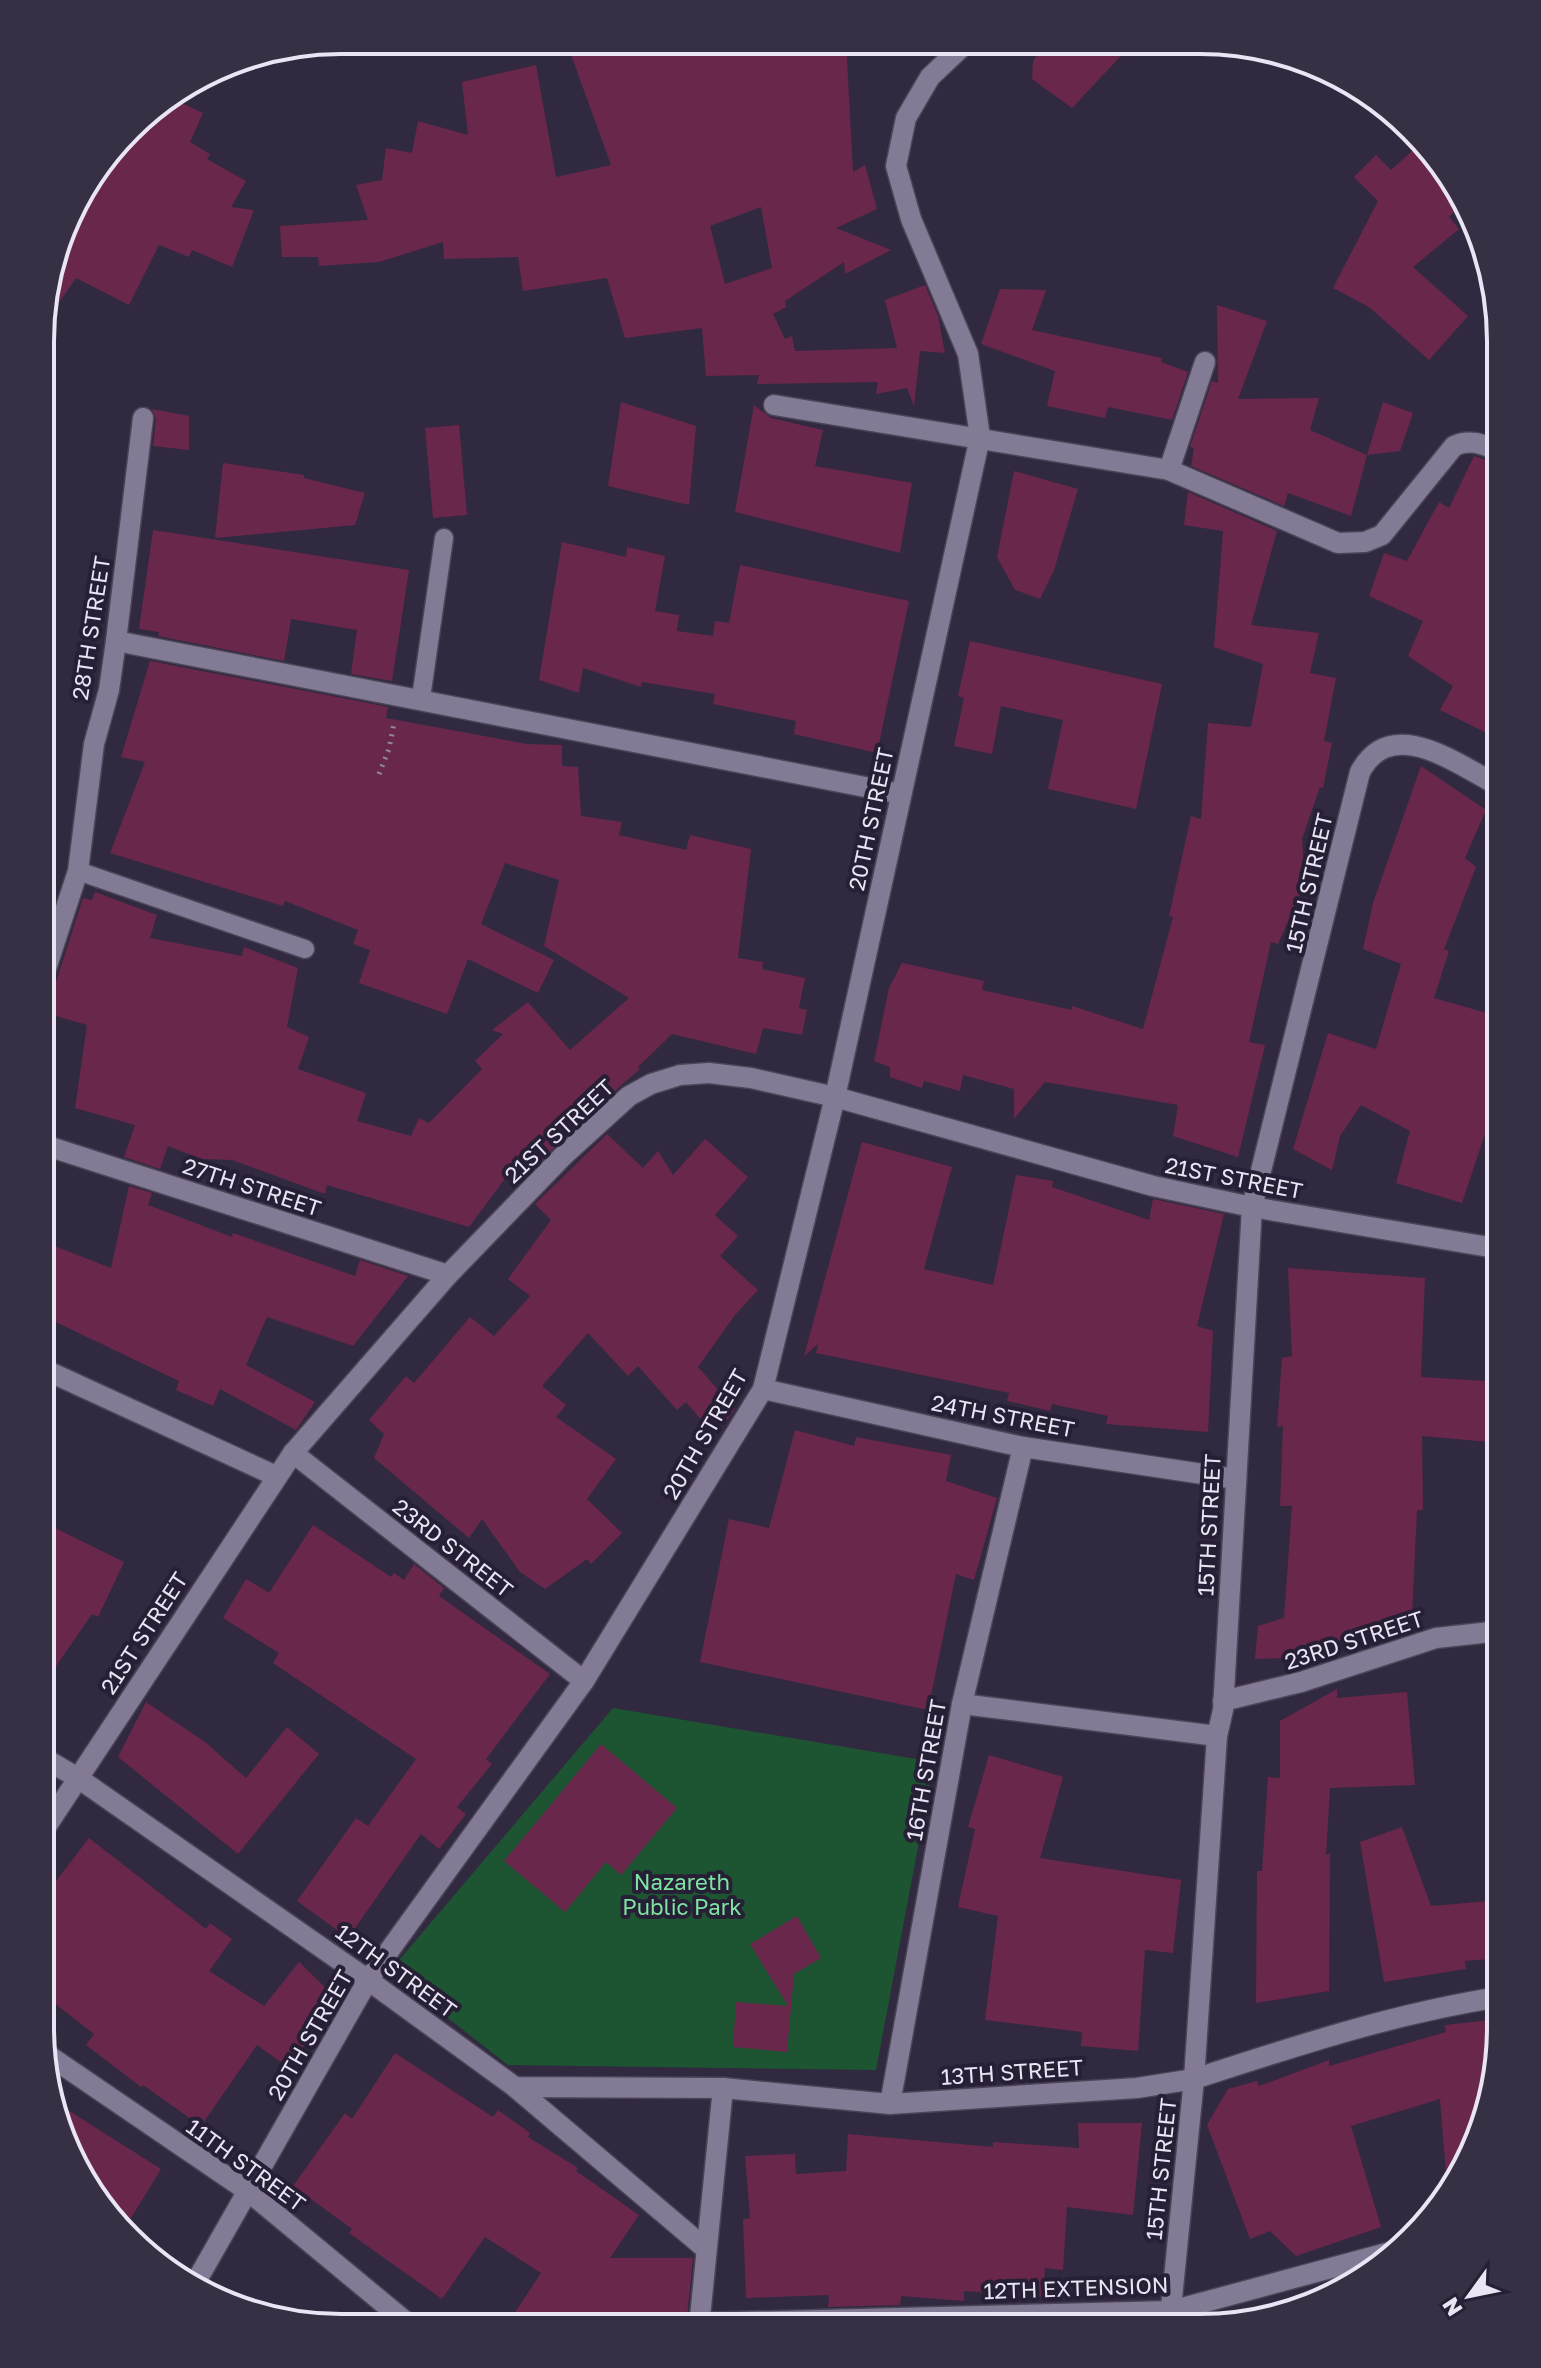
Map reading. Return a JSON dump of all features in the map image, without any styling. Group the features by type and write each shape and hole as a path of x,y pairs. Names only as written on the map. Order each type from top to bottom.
{"street":[{"path":"954,54 930,77 906,118 896,166 911,219 968,354 980,437"},
{"path":"1169,470 1205,362"},
{"path":"774,405 1169,470 1338,543 1352,544 1382,535 1454,446 1464,442 1487,445"},
{"name":"28TH STREET","path":"54,944 78,871 94,744 109,690 143,418"},
{"name":"20TH STREET","path":"199,2277 368,1980 584,1681 763,1389 835,1097 980,437"},
{"path":"116,641 421,698 901,794"},
{"name":"15TH STREET","path":"1170,2314 1194,2079 1217,1736 1223,1701 1252,1207 1360,772 1366,760 1384,745 1409,743 1487,780"},
{"name":"21ST STREET","path":"54,1815 293,1453 448,1275 563,1156 629,1096 651,1084 680,1075 709,1073 751,1078 835,1097 1153,1186 1252,1207 1487,1245"},
{"name":"27TH STREET","path":"54,1148 448,1275"},
{"path":"54,1374 276,1476"},
{"name":"24TH STREET","path":"763,1389 1023,1447 1236,1479"},
{"name":"16TH STREET","path":"890,2104 962,1704 1023,1447"},
{"name":"23RD STREET","path":"293,1453 584,1681"},
{"name":"23RD STREET","path":"1223,1701 1301,1682 1436,1638 1487,1632"},
{"path":"962,1704 1217,1736"},
{"name":"12TH STREET","path":"54,1764 368,1980 515,2087 706,2249"},
{"name":"13TH STREET","path":"515,2087 723,2088 890,2104 1137,2088 1194,2079 1362,2025 1487,1999"},
{"name":"11TH STREET","path":"56,2060 249,2192 396,2314"},
{"path":"700,2314 723,2088"},
{"name":"12TH EXTENSION","path":"1187,2314 1370,2258"}],"lane":[{"path":"421,698 444,538"},
{"path":"78,871 305,949"}],"path":[{"path":"379,774 389,749 399,694"}],"green space":[{"name":"Nazareth Public Park","path":"613,1708 934,1762 876,2070 508,2065 389,1972"}],"building":[{"path":"571,54 847,54 853,172 865,165 877,209 836,228 891,250 845,274 844,262 785,301 786,307 773,314 785,339 792,336 795,351 897,348 885,300 925,285 938,316 945,353 920,351 914,406 907,388 876,394 878,382 757,384 759,375 706,376 702,328 625,338 607,278 523,291 518,257 444,259 443,242 379,262 319,266 318,257 282,257 280,226 368,220 356,185 382,180 386,148 412,153 418,121 468,135 462,82 536,65 556,177 611,165","holes":["761,207 772,268 725,284 710,226"]},
{"path":"1038,54 1123,54 1072,108 1032,79 1033,61"},
{"path":"180,102 203,113 190,142 210,154 207,159 246,181 231,207 254,210 232,267 192,250 189,257 159,245 129,305 76,278 56,307 69,248 92,197 113,166 138,138"},
{"path":"1414,149 1439,181 1455,211 1449,217 1459,229 1413,267 1468,316 1429,360 1369,307 1333,288 1378,201 1354,177 1376,155 1391,170"},
{"path":"1000,289 1046,290 1032,330 1162,358 1161,362 1188,372 1172,420 1108,407 1105,418 1047,406 1055,371 981,344"},
{"path":"1217,305 1267,321 1238,399 1319,398 1310,430 1367,455 1351,516 1288,493 1284,506 1191,466 1194,448 1190,447 1212,381 1218,383"},
{"path":"621,402 696,426 689,505 608,486"},
{"path":"1383,402 1413,413 1400,451 1367,455"},
{"path":"754,405 771,418 823,430 815,466 912,483 900,553 735,512"},
{"path":"152,409 189,416 189,450 153,446 156,419"},
{"path":"459,425 467,515 433,518 425,428"},
{"path":"1474,456 1487,460 1487,733 1440,710 1453,686 1408,656 1423,621 1369,596 1384,553 1407,561 1439,502 1449,508"},
{"path":"223,463 304,475 304,478 365,493 355,525 215,538"},
{"path":"1014,471 1078,489 1054,570 1040,599 1015,590 997,557"},
{"path":"1188,492 1277,531 1251,625 1319,633 1310,673 1336,678 1324,741 1332,743 1323,788 1320,787 1302,839 1305,883 1278,944 1271,942 1249,1042 1265,1045 1238,1157 1173,1136 1178,1105 1045,1082 1014,1119 1014,1089 963,1075 960,1091 924,1081 922,1088 890,1077 890,1067 874,1061 889,988 902,963 984,981 982,990 1072,1010 1072,1006 1143,1029 1173,917 1169,916 1191,816 1201,819 1208,723 1251,727 1263,664 1214,647 1223,531 1184,525"},
{"path":"153,530 409,570 392,681 351,674 357,630 291,619 284,661 158,636 159,632 139,629"},
{"path":"562,542 626,557 627,547 665,556 655,611 679,615 677,631 713,636 715,621 729,623 740,565 909,601 877,753 794,734 796,721 713,704 715,694 642,682 641,687 583,668 579,693 539,680"},
{"path":"970,641 1162,684 1136,809 1048,789 1063,720 1001,706 992,754 954,746 964,698 958,696"},
{"path":"150,661 388,707 386,718 527,744 562,745 562,766 578,767 581,816 622,822 619,835 686,850 690,835 751,849 738,958 763,962 762,969 805,978 799,1008 807,1010 802,1035 763,1028 756,1054 672,1034 638,1067 640,1069 587,1115 516,1186 507,1176 469,1227 327,1185 325,1194 232,1160 202,1159 168,1146 160,1169 124,1157 135,1125 75,1108 87,1025 54,1015 54,988 83,898 92,900 95,892 157,915 150,938 242,956 244,947 298,968 287,1027 309,1037 298,1069 366,1093 357,1121 411,1136 419,1118 429,1123 482,1069 475,1061 503,1034 492,1030 528,1002 570,1050 629,998 544,946 559,880 505,863 481,924 554,960 538,993 468,959 447,1014 359,983 370,950 353,944 358,930 285,901 283,906 110,853 145,762 121,757"},
{"path":"1421,766 1486,810 1465,858 1476,867 1444,949 1449,951 1434,998 1487,1013 1487,1128 1462,1203 1396,1183 1410,1131 1361,1105 1340,1136 1332,1170 1293,1149 1328,1033 1376,1049 1401,964 1363,949 1373,903"},
{"path":"607,1134 643,1168 658,1151 673,1175 705,1139 748,1177 715,1215 738,1236 720,1256 758,1290 735,1315 698,1367 735,1409 715,1436 686,1402 677,1410 638,1366 628,1376 588,1333 542,1386 566,1405 556,1417 616,1459 587,1499 622,1533 591,1564 587,1559 545,1589 520,1572 482,1519 469,1538 374,1458 384,1434 369,1420 406,1376 414,1383 470,1317 494,1336 530,1296 508,1279 551,1220 535,1204"},
{"path":"862,1142 952,1167 924,1269 993,1285 1016,1175 1053,1181 1052,1187 1149,1220 1153,1199 1224,1214 1197,1326 1213,1331 1208,1432 1106,1424 1108,1416 1052,1404 1050,1411 1007,1401 1009,1393 816,1353 818,1344 804,1356"},
{"path":"129,1186 152,1193 148,1205 232,1237 233,1233 355,1276 360,1260 408,1276 353,1346 267,1317 246,1365 315,1402 296,1430 220,1389 213,1406 176,1390 179,1381 54,1321 54,1246 111,1268"},
{"path":"1288,1268 1425,1278 1421,1377 1487,1381 1487,1442 1422,1436 1423,1510 1417,1510 1412,1615 1288,1658 1255,1659 1258,1626 1284,1618 1292,1506 1280,1506 1283,1426 1277,1427 1282,1358 1292,1356"},
{"path":"795,1430 854,1446 856,1437 951,1455 946,1481 997,1498 974,1580 956,1574 928,1710 700,1662 729,1519 769,1528"},
{"path":"313,1525 391,1577 394,1573 404,1580 414,1564 444,1588 439,1596 550,1674 486,1759 492,1764 457,1807 466,1814 439,1849 421,1834 348,1938 297,1901 356,1818 368,1826 416,1759 273,1663 279,1653 223,1618 246,1579 269,1593"},
{"path":"54,1527 124,1562 98,1617 92,1614 54,1669"},
{"path":"1337,1689 1337,1698 1407,1692 1415,1785 1330,1788 1326,1855 1330,1853 1329,1991 1256,2003 1257,1871 1262,1871 1268,1777 1280,1778 1280,1721"},
{"path":"146,1702 205,1742 246,1778 287,1727 319,1754 238,1854 118,1757"},
{"path":"601,1744 677,1808 621,1875 606,1862 565,1912 504,1861"},
{"path":"989,1755 1063,1777 1040,1858 1181,1880 1173,1953 1145,1950 1138,2051 1081,2046 1082,2032 985,2020 998,1916 958,1907 975,1829 968,1827"},
{"path":"1402,1827 1431,1906 1487,1901 1487,1959 1465,1961 1466,1969 1384,1982 1360,1842"},
{"path":"89,1838 206,1929 210,1923 232,1939 209,1971 264,2006 299,1962 337,1999 289,2068 257,2045 201,2126 143,2085 141,2087 86,2045 94,2034 54,2003 54,1884"},
{"path":"797,1916 821,1958 794,1974 787,2052 733,2047 736,2002 788,2006 750,1944"},
{"path":"1487,2020 1485,2065 1477,2102 1465,2137 1446,2175 1440,2099 1351,2126 1381,2227 1296,2256 1270,2231 1250,2239 1207,2125 1228,2089 1257,2081 1259,2086 1329,2060 1329,2066 1446,2032 1445,2025"},
{"path":"395,2053 493,2117 498,2110 530,2133 528,2137 578,2168 576,2171 639,2215 610,2258 693,2258 687,2314 514,2314 541,2273 485,2237 442,2299 349,2233 352,2229 293,2186 345,2113 352,2119"},
{"path":"66,2109 161,2169 129,2221 92,2171"},
{"path":"1078,2123 1142,2123 1133,2215 1067,2207 1063,2270 1045,2268 1043,2297 964,2291 964,2301 901,2296 900,2305 828,2307 829,2295 746,2298 743,2219 750,2218 745,2156 795,2154 796,2174 846,2171 848,2134 993,2147 993,2142 1079,2148"}]}
